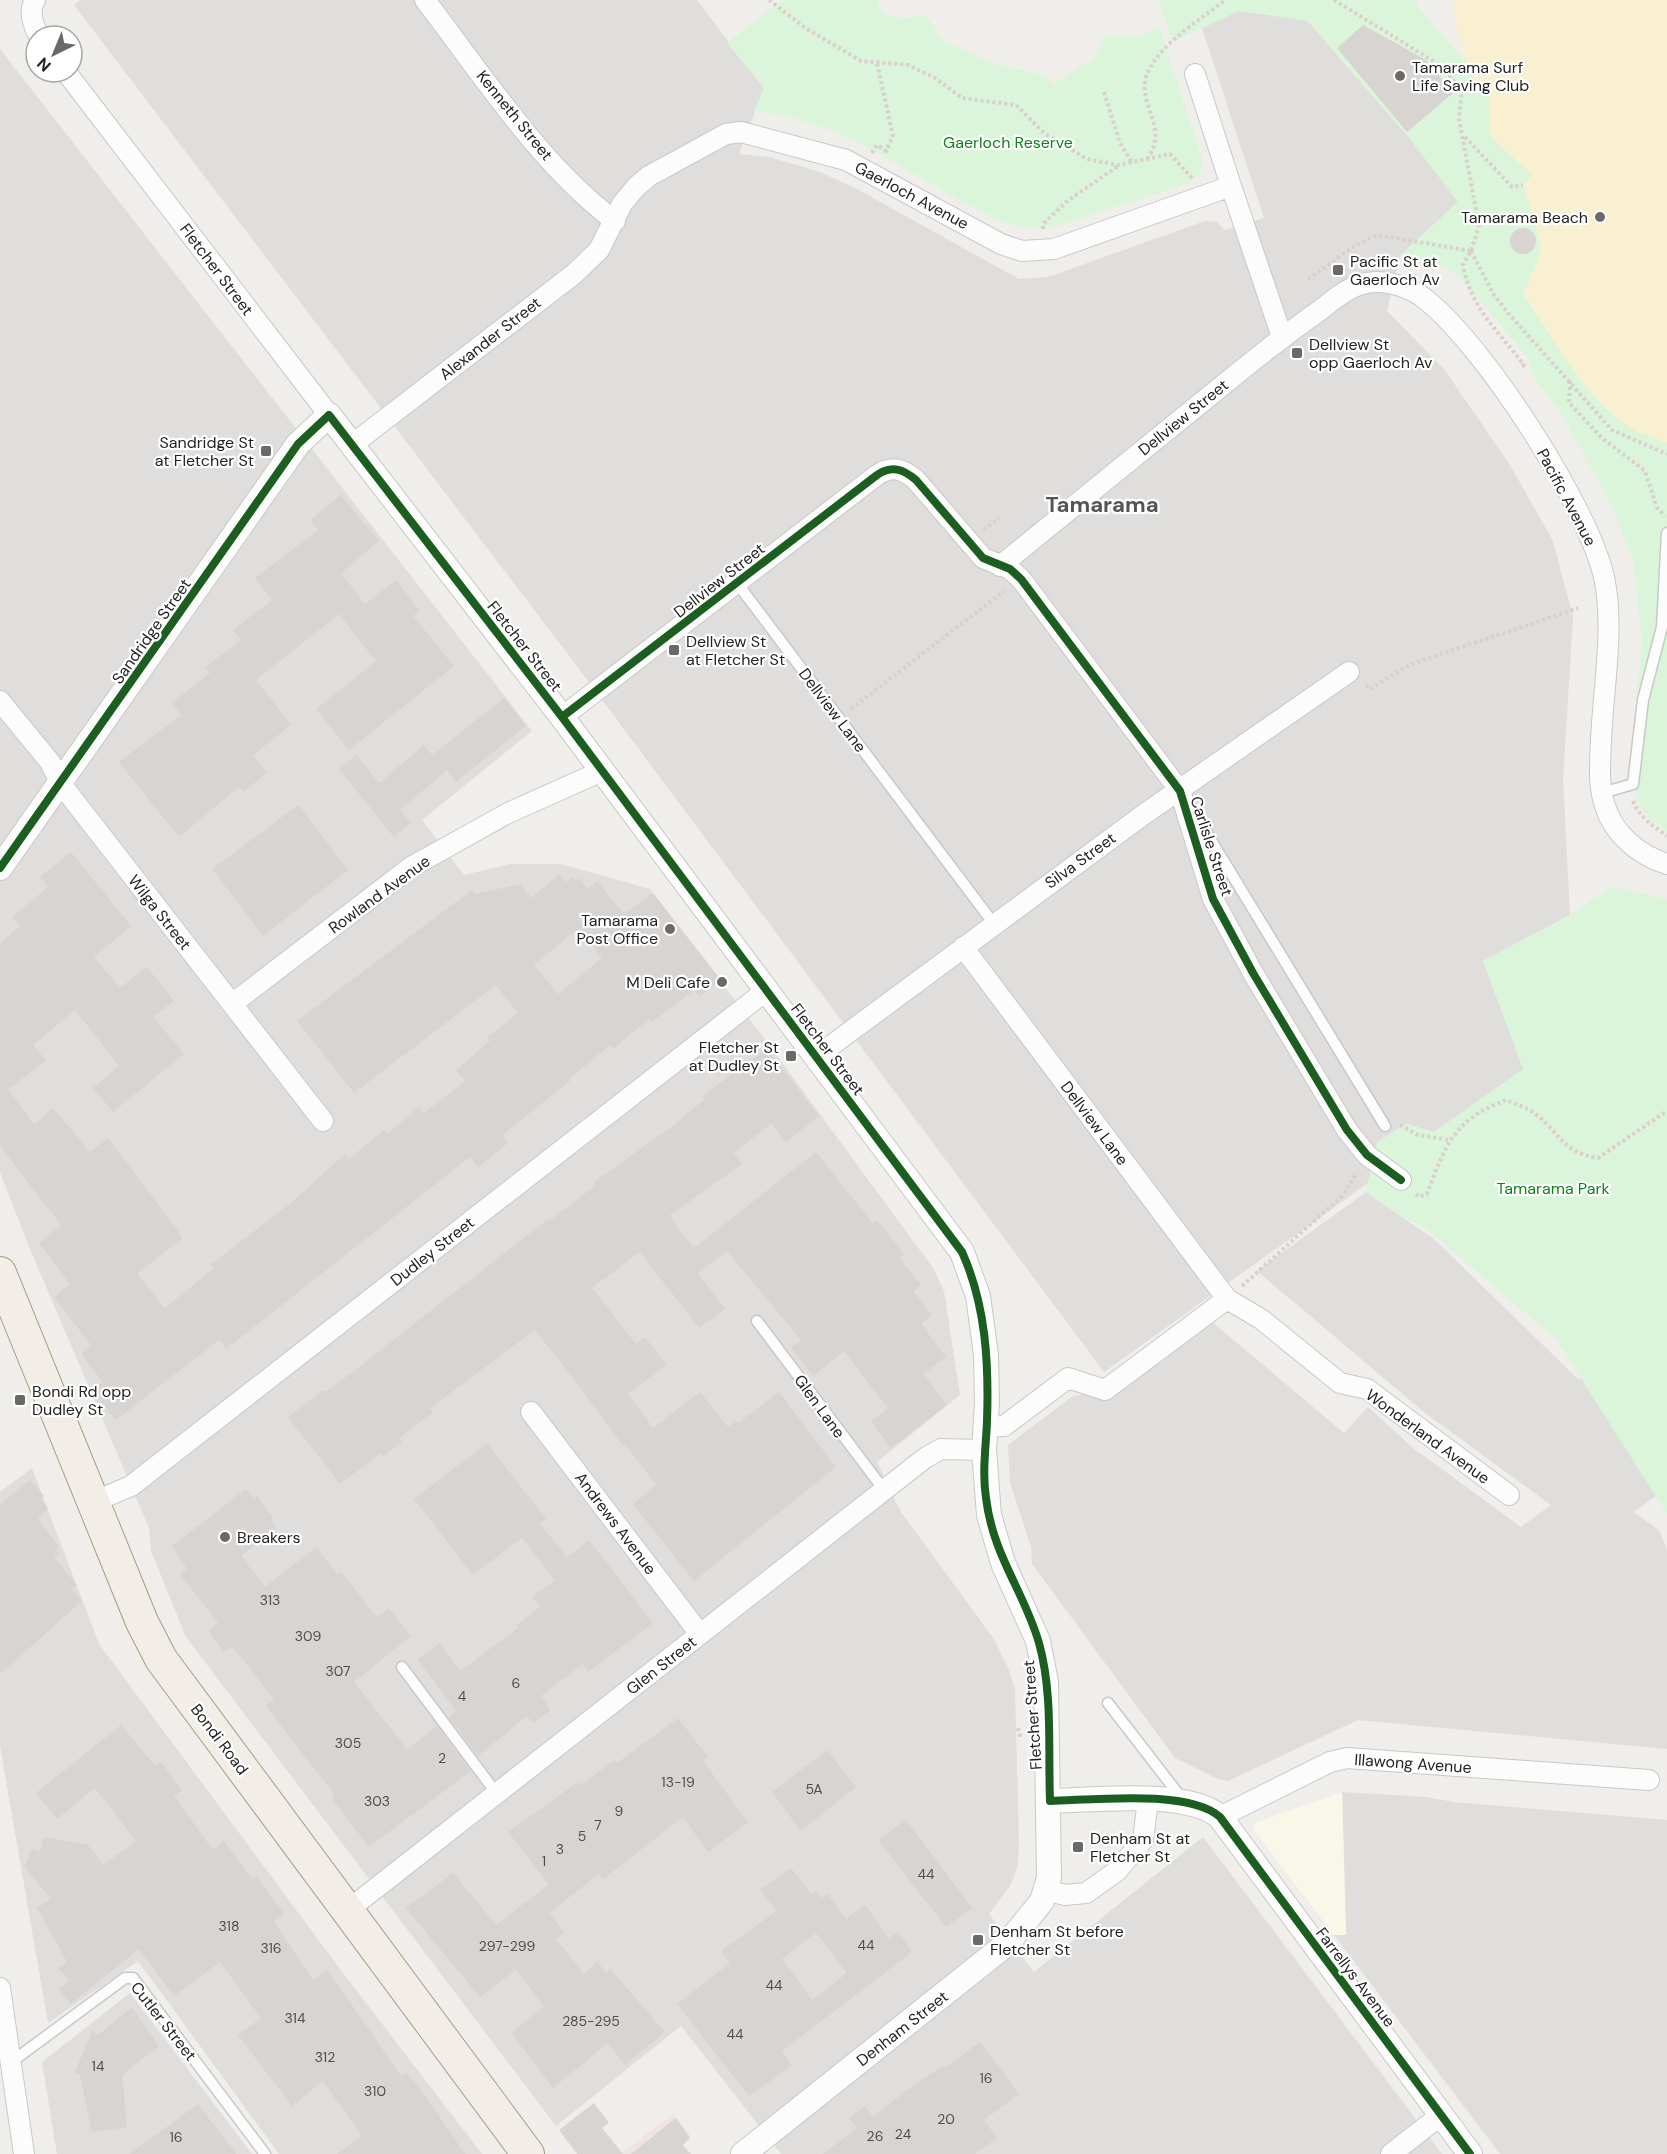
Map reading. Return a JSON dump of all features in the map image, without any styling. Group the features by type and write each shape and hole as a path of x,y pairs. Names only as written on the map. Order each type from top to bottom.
{"main road":[{"name":"Bondi Road","path":"0,1273 142,1622 161,1659 528,2154"}],"street":[{"name":"Kenneth Street","path":"425,0 553,162 598,208 615,221"},
{"path":"33,6 37,24"},
{"path":"1195,74 1282,337"},
{"name":"Fletcher Street","path":"75,84 562,717 950,1234 971,1271 978,1296 986,1355 986,1499 994,1540 1032,1623 1044,1661 1050,1801"},
{"name":"Gaerloch Avenue","path":"615,221 628,195 649,176 726,134 741,132 846,160 1001,244 1022,251 1053,249 1231,186"},
{"name":"Alexander Street","path":"352,444 574,274 599,250 615,221"},
{"name":"Pacific Avenue","path":"1282,337 1350,289 1369,282 1390,283 1419,295 1445,316 1495,377 1541,448 1580,516 1600,562 1607,597 1600,763 1602,793 1610,820 1628,842 1648,857 1667,864"},
{"name":"Dellview Street","path":"1000,566 1282,337"},
{"name":"Sandridge Street","path":"0,868 298,444 329,415"},
{"name":"Dellview Street","path":"562,717 877,475 893,468"},
{"name":"Carlisle Street","path":"893,468 906,471 916,480 984,558 1010,569 1021,579 1180,791 1213,899 1253,973 1347,1130 1367,1155 1401,1180"},
{"name":"Silva Street","path":"817,1056 1143,815 1349,672"},
{"name":"Wilga Street","path":"0,701 50,762 61,784 323,1121"},
{"name":"Rowland Avenue","path":"232,1004 411,867 508,813 602,771"},
{"name":"Dellview Lane","path":"963,947 1227,1299"},
{"name":"Dudley Street","path":"93,1502 131,1486 767,990"},
{"path":"985,1438 1005,1426 1068,1378 1105,1390 1227,1299"},
{"name":"Wonderland Avenue","path":"1227,1299 1262,1319 1340,1383 1367,1389 1509,1495"},
{"name":"Andrews Avenue","path":"531,1413 700,1634"},
{"name":"Glen Street","path":"348,1910 925,1458 941,1449 985,1438"},
{"name":"Illawong Avenue","path":"1220,1817 1330,1762 1347,1758 1648,1780"},
{"path":"1046,1890 1065,1894 1086,1893 1118,1871 1143,1840 1148,1800"},
{"path":"1050,1801 1183,1801 1210,1808 1220,1817"},
{"name":"Denham Street","path":"743,2154 1008,1943 1031,1918 1046,1890 1049,1878 1050,1801"},
{"name":"Farrellys Avenue","path":"1220,1817 1470,2154"},
{"path":"0,1988 3,2037 10,2063 24,2154"},
{"path":"1391,2154 1441,2115"}],"lane":[{"path":"1602,793 1633,784 1643,700 1662,627 1667,533"},
{"name":"Dellview Lane","path":"737,583 994,924"},
{"path":"1180,791 1385,1126"},
{"name":"Glen Lane","path":"757,1321 884,1490"},
{"path":"402,1667 497,1794"},
{"path":"1108,1703 1183,1801"},
{"name":"Cutler Street","path":"10,2063 125,1978 133,1978 265,2154"}],"path":[{"path":"769,0 807,29 861,62 908,65 935,78 962,98 1016,105 1044,133 1087,159 1118,165 1133,164 1170,154 1189,175"},
{"path":"1147,160 1155,147 1156,132 1146,96 1147,73 1162,51 1225,0"},
{"path":"1334,0 1438,64 1462,90 1459,119 1465,136 1512,187 1523,185"},
{"path":"877,63 892,136 886,151 877,145"},
{"path":"1104,92 1120,143 1133,164"},
{"path":"1465,136 1463,145 1479,226 1471,251 1463,265 1476,305 1524,365 1519,368"},
{"path":"1043,234 1043,224 1066,202 1118,165"},
{"path":"1308,279 1353,247 1377,235 1471,251"},
{"path":"1471,251 1494,295 1612,430 1667,454"},
{"path":"1570,380 1569,403 1602,438 1645,471 1657,508 1667,519"},
{"path":"839,718 1010,587"},
{"path":"1349,672 1370,689 1409,665 1578,608"},
{"path":"1627,786 1636,810 1667,836"},
{"path":"1419,1197 1427,1194 1450,1140 1480,1110 1506,1100 1533,1113 1566,1147 1598,1158 1667,1111"},
{"path":"1385,1126 1397,1122 1409,1132 1450,1140"},
{"path":"1227,1299 1343,1195 1367,1155"},
{"path":"1018,1728 1021,1741"}],"shaded area":[{"path":"80,0 697,0 764,88 739,154 769,157 817,171 855,188 1019,279 1048,277 1205,221 1217,222 1225,230 1264,218 1202,28 1239,10 1307,20 1411,140 1458,202 1400,256 1387,311 1444,369 1510,465 1553,541 1573,617 1563,779 1570,915 1483,961 1524,1069 1434,1132 1406,1124 1378,1142 1368,1183 1104,1372 570,657 74,5"},
{"path":"0,49 24,80 24,84 27,84 532,731 422,820 464,875 510,864 561,864 650,889 764,1038 933,1268 944,1291 960,1395 877,1462 901,1512 994,1639 1009,1670 1015,1689 1019,1845 1017,1869 1010,1886 989,1914 1034,1972 1203,1837 1442,2154 781,2154 681,2026 556,2126 186,1637 151,1551 149,1528 27,1242 0,1172"},
{"path":"1366,1192 1435,1240 1578,1379 1634,1370 1667,1488 1634,1512 1659,1530 1667,1550 1667,1749 1358,1720 1228,1781 1218,1779 1175,1758 1032,1564 1031,1547 1010,1483 1008,1445 1073,1396 1097,1392 1211,1321 1344,1433 1368,1407 1413,1448 1521,1527 1551,1505 1425,1413 1257,1271"},
{"path":"32,1468 99,1644 340,1969 482,2154 279,2154 138,1961 48,2023 0,1746 0,1492"},
{"path":"1342,1792 1426,1797 1454,1802 1667,1820 1667,2154 1500,2154 1334,1935 1346,1935"},
{"path":"1342,1792 1346,1935 1334,1935 1253,1829 1257,1822"},
{"path":"130,1993 252,2154 57,2154 42,2062"},
{"path":"673,2114 690,2135 671,2151 673,2154 620,2154"}],"sand":[{"name":"Tamarama Beach","path":"1453,0 1667,0 1667,443 1629,427 1597,399 1570,366 1523,294 1542,249 1523,185 1531,175 1489,135 1490,100 1481,90 1468,66 1457,27"}],"green space":[{"name":"Gaerloch Reserve","path":"782,0 877,0 882,13 901,19 922,15 930,21 945,42 996,64 1045,76 1054,84 1094,58 1104,38 1116,35 1134,38 1159,27 1203,161 1200,174 1187,184 1054,227 1024,228 1006,223 855,141 790,117 754,111 764,88 727,43"},
{"path":"1158,0 1416,0 1418,6 1470,68 1478,88 1490,100 1489,135 1532,175 1523,185 1542,249 1523,295 1570,366 1597,399 1629,427 1667,443 1667,831 1648,817 1640,806 1629,773 1642,640 1633,560 1613,509 1564,417 1531,373 1529,359 1490,312 1455,273 1432,262 1399,256 1458,202 1411,140 1308,21 1239,11 1173,42"},
{"name":"Tamarama Park","path":"1611,887 1667,899 1667,1514 1556,1339 1427,1229 1402,1217 1366,1192 1377,1142 1406,1124 1434,1132 1523,1069 1483,961 1570,915"}],"building":[{"name":"Tamarama Surf Life Saving Club","path":"1363,25 1426,60 1453,93 1407,132 1337,48"},
{"path":"1523,228 1532,232 1536,241 1532,250 1523,254 1514,250 1510,241 1514,232"},
{"path":"341,495 379,541 341,573 365,604 396,580 420,611 413,616 454,666 349,750 316,709 376,661 339,614 256,680 291,725 253,755 267,773 243,792 239,787 179,837 119,762 181,715 172,703 210,673 205,667 241,640 233,630 272,600 255,578 318,530 310,520"},
{"path":"504,698 526,726 456,782 447,770 400,810 411,823 394,837 339,769 356,755 379,783 424,745 432,755"},
{"path":"298,805 348,870 263,936 212,869"},
{"path":"71,852 131,926 94,957 120,988 147,967 174,1001 153,1017 184,1054 113,1112 93,1088 119,1066 75,1010 33,1045 46,1060 8,1090 34,1124 53,1108 90,1152 108,1138 183,1238 137,1274 165,1308 214,1268 211,1264 291,1203 345,1154 349,1159 384,1130 387,1134 419,1107 424,1113 465,1081 456,1070 490,1041 487,1037 518,1013 496,985 354,1093 297,1021 472,890 475,894 520,884 531,898 559,874 566,882 572,877 575,881 579,878 588,889 597,881 624,914 653,893 721,980 699,997 694,990 652,1022 649,1019 613,1049 610,1045 569,1079 570,1081 502,1135 508,1143 478,1167 470,1157 226,1349 219,1340 116,1420 92,1390 103,1382 81,1354 91,1345 54,1297 70,1284 39,1243 61,1225 0,1146 0,943 20,926 12,917 48,887 40,877","holes":["579,928 602,958 558,994 534,965"]},
{"path":"767,1049 819,1116 786,1142 772,1123 733,1153 742,1164 670,1215 672,1220 694,1248 816,1152 873,1224 877,1220 904,1254 899,1258 921,1285 913,1291 932,1315 921,1324 946,1357 923,1374 947,1405 891,1448 871,1421 888,1408 844,1351 813,1376 791,1348 801,1340 727,1251 698,1273 725,1309 699,1328 640,1252 592,1288 636,1344 645,1337 666,1365 628,1394 653,1428 700,1392 728,1427 737,1421 738,1423 779,1392 836,1467 694,1581 633,1504 656,1485 625,1444 623,1446 535,1330 430,1408 433,1412 399,1438 402,1442 384,1456 381,1453 340,1484 288,1417 323,1390 325,1392 350,1374 548,1219 549,1221 596,1185 594,1182 670,1128 705,1099 702,1096"},
{"path":"487,1443 546,1519 540,1524 567,1557 589,1540 653,1623 588,1672 583,1664 541,1696 551,1710 533,1723 527,1716 478,1756 449,1717 456,1711 417,1659 440,1643 460,1671 518,1628 516,1625 540,1607 532,1597 555,1580 522,1538 473,1575 414,1499"},
{"path":"30,1480 44,1496 41,1499 48,1508 38,1519 59,1547 56,1550 59,1553 54,1557 77,1585 72,1589 82,1601 0,1674 0,1504"},
{"path":"246,1489 254,1498 257,1496 273,1518 270,1520 277,1528 241,1556 265,1587 316,1547 337,1574 341,1572 377,1617 389,1608 411,1636 354,1682 407,1749 437,1726 471,1771 369,1847 331,1797 334,1794 266,1706 274,1699 232,1646 224,1652 208,1631 218,1623 180,1574 187,1569 172,1546"},
{"path":"678,1718 708,1757 703,1761 748,1822 708,1852 683,1817 603,1879 599,1874 549,1913 564,1932 556,1939 584,1974 597,1961 606,1973 610,1969 665,2032 625,2065 608,2043 553,2088 511,2033 544,2006 516,1969 480,1997 406,1908 453,1873 496,1925 549,1884 508,1832 578,1782 580,1786 614,1760 617,1763"},
{"path":"121,1725 155,1766 161,1762 182,1790 174,1796 213,1850 224,1841 253,1880 257,1877 284,1914 274,1922 313,1980 327,1969 401,2076 406,2073 422,2091 465,2154 337,2154 362,2136 323,2081 292,2106 238,2035 261,2018 220,1962 174,1996 139,1949 71,2004 59,1989 69,1981 58,1968 67,1962 37,1908 51,1899 25,1867 31,1849 40,1852 44,1837 88,1845 103,1865 136,1841 95,1788 57,1819 36,1793"},
{"path":"827,1750 856,1787 801,1831 772,1792"},
{"path":"906,1820 972,1908 946,1927 878,1840"},
{"path":"791,1868 811,1894 816,1892 821,1898 828,1894 846,1919 865,1905 889,1938 898,1932 912,1952 782,2051 792,2065 749,2096 677,2004 730,1963 721,1951 777,1911 760,1890","holes":["816,1933 847,1973 812,2000 782,1959"]},
{"path":"132,2007 159,2046 122,2075 127,2127 92,2132 80,2075 75,2072 92,2031 98,2035"},
{"path":"980,2042 1019,2094 984,2120 997,2138 975,2154 823,2154 857,2128 849,2118 865,2106 873,2117 907,2090 942,2066 944,2068"},
{"path":"594,2103 609,2123 602,2128 623,2154 577,2154 559,2130"},
{"path":"198,2104 236,2154 130,2154"},
{"path":"676,2118 690,2138 683,2145 691,2154 631,2154"}],"cycle path":[{"path":"0,868 298,444 329,415 562,717 962,1252 976,1293 984,1335 987,1400 984,1479 986,1498 995,1538 1033,1624 1039,1643 1048,1701 1050,1801 1114,1798 1163,1799 1205,1808 1220,1817 1470,2154"},
{"path":"562,717 877,475 893,469 907,473 916,480 983,558 1010,569 1021,579 1180,791 1213,899 1253,973 1347,1130 1367,1155 1401,1180"}],"place":[{"name":"Tamarama Surf Life Saving Club","path":"1400,76"},
{"name":"Tamarama Beach","path":"1600,217"},
{"name":"Pacific St at Gaerloch Av","path":"1338,270"},
{"name":"Dellview St opp Gaerloch Av","path":"1297,353"},
{"name":"Sandridge St at Fletcher St","path":"266,451"},
{"name":"Dellview St at Fletcher St","path":"674,650"},
{"name":"Tamarama Post Office","path":"670,929"},
{"name":"M Deli Cafe","path":"722,982"},
{"name":"Fletcher St at Dudley St","path":"791,1056"},
{"name":"Bondi Rd opp Dudley St","path":"20,1400"},
{"name":"Breakers","path":"225,1537"},
{"name":"Denham St at Fletcher St","path":"1078,1847"},
{"name":"Denham St before Fletcher St","path":"978,1940"}],"district":[{"name":"Tamarama","path":"1102,504"}]}
